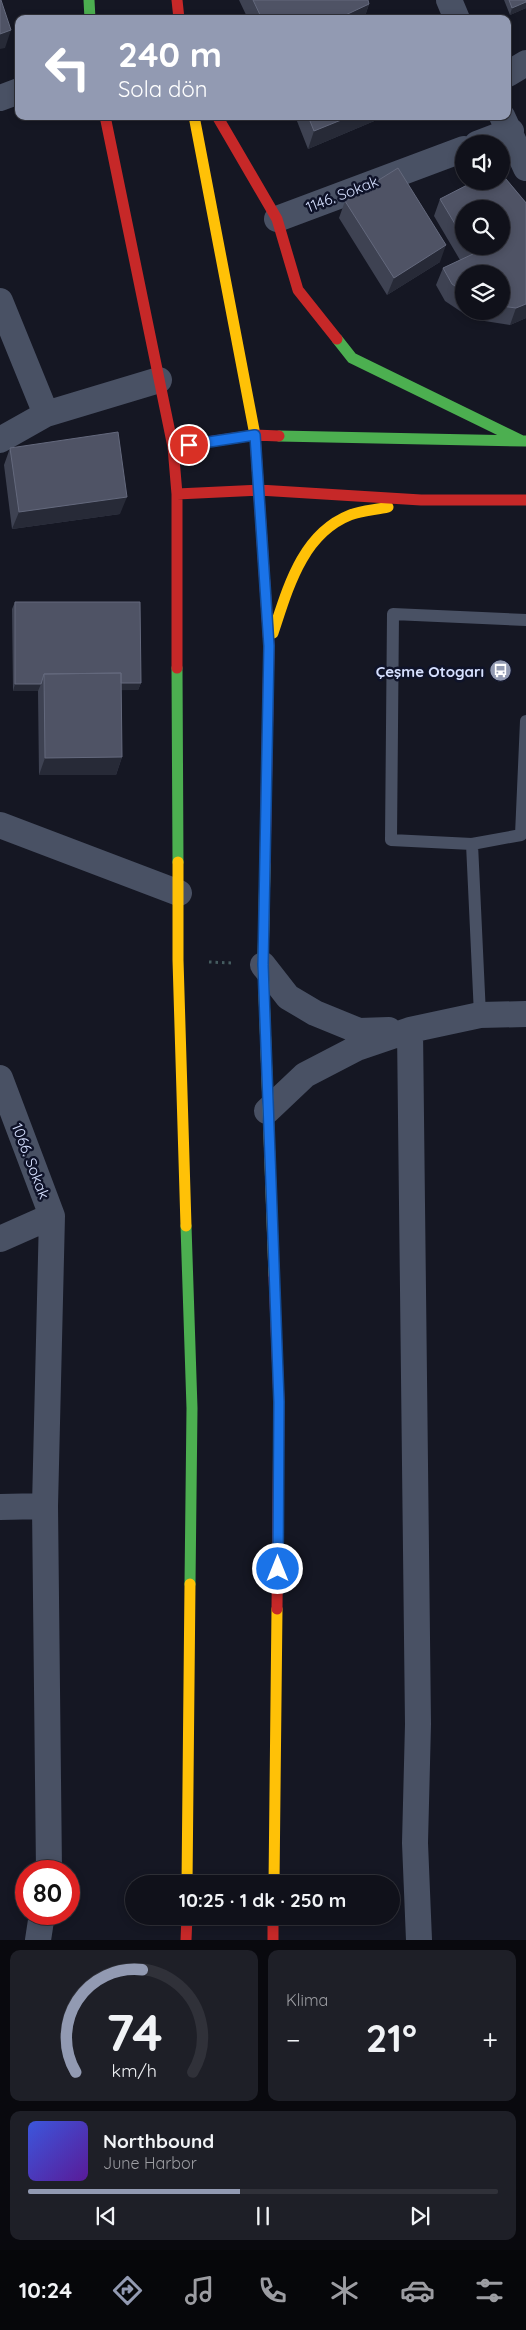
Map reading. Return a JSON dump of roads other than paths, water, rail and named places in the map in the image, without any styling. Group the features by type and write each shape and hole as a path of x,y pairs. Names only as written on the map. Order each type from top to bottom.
{"main road":[{"path":"89,0 90,15"},
{"path":"177,0 179,15"},
{"path":"106,120 121,186 173,447 177,494 178,960 192,1408 187,1875"},
{"path":"195,120 255,435 269,646 263,965 279,1402 274,1875"},
{"path":"219,120 277,219 298,290 352,358 524,441"},
{"path":"173,447 255,435 524,441"},
{"path":"177,494 259,490 421,500 526,500"},
{"path":"269,646 293,572 318,536 350,515 421,500"},
{"path":"186,1940 187,1925"},
{"path":"273,1940 274,1925"}],"street":[{"path":"449,0 455,15"},
{"path":"511,72 526,63"},
{"path":"0,98 15,92"},
{"path":"490,135 507,124 526,168"},
{"name":"1146. Sokak","path":"277,219 455,152"},
{"path":"0,302 46,414"},
{"path":"0,440 46,414 159,380"},
{"path":"2,819 179,893"},
{"path":"263,965 288,997 315,1013 359,1031 410,1030"},
{"path":"267,1111 305,1075 357,1048 410,1030 480,1015 526,1014"},
{"path":"410,1030 418,1724 415,1843 419,1940"},
{"name":"1066. Sokak","path":"0,1078 52,1216"},
{"path":"0,1239 52,1216 45,1506 49,1860"},
{"path":"0,1506 45,1506"},
{"path":"38,1940 40,1925"}],"lane":[{"path":"526,620 393,614 391,840 472,844 521,835 526,721"},
{"path":"472,844 480,1015"}],"place":[{"name":"Çeşme Otogarı","path":"500,671"}]}
